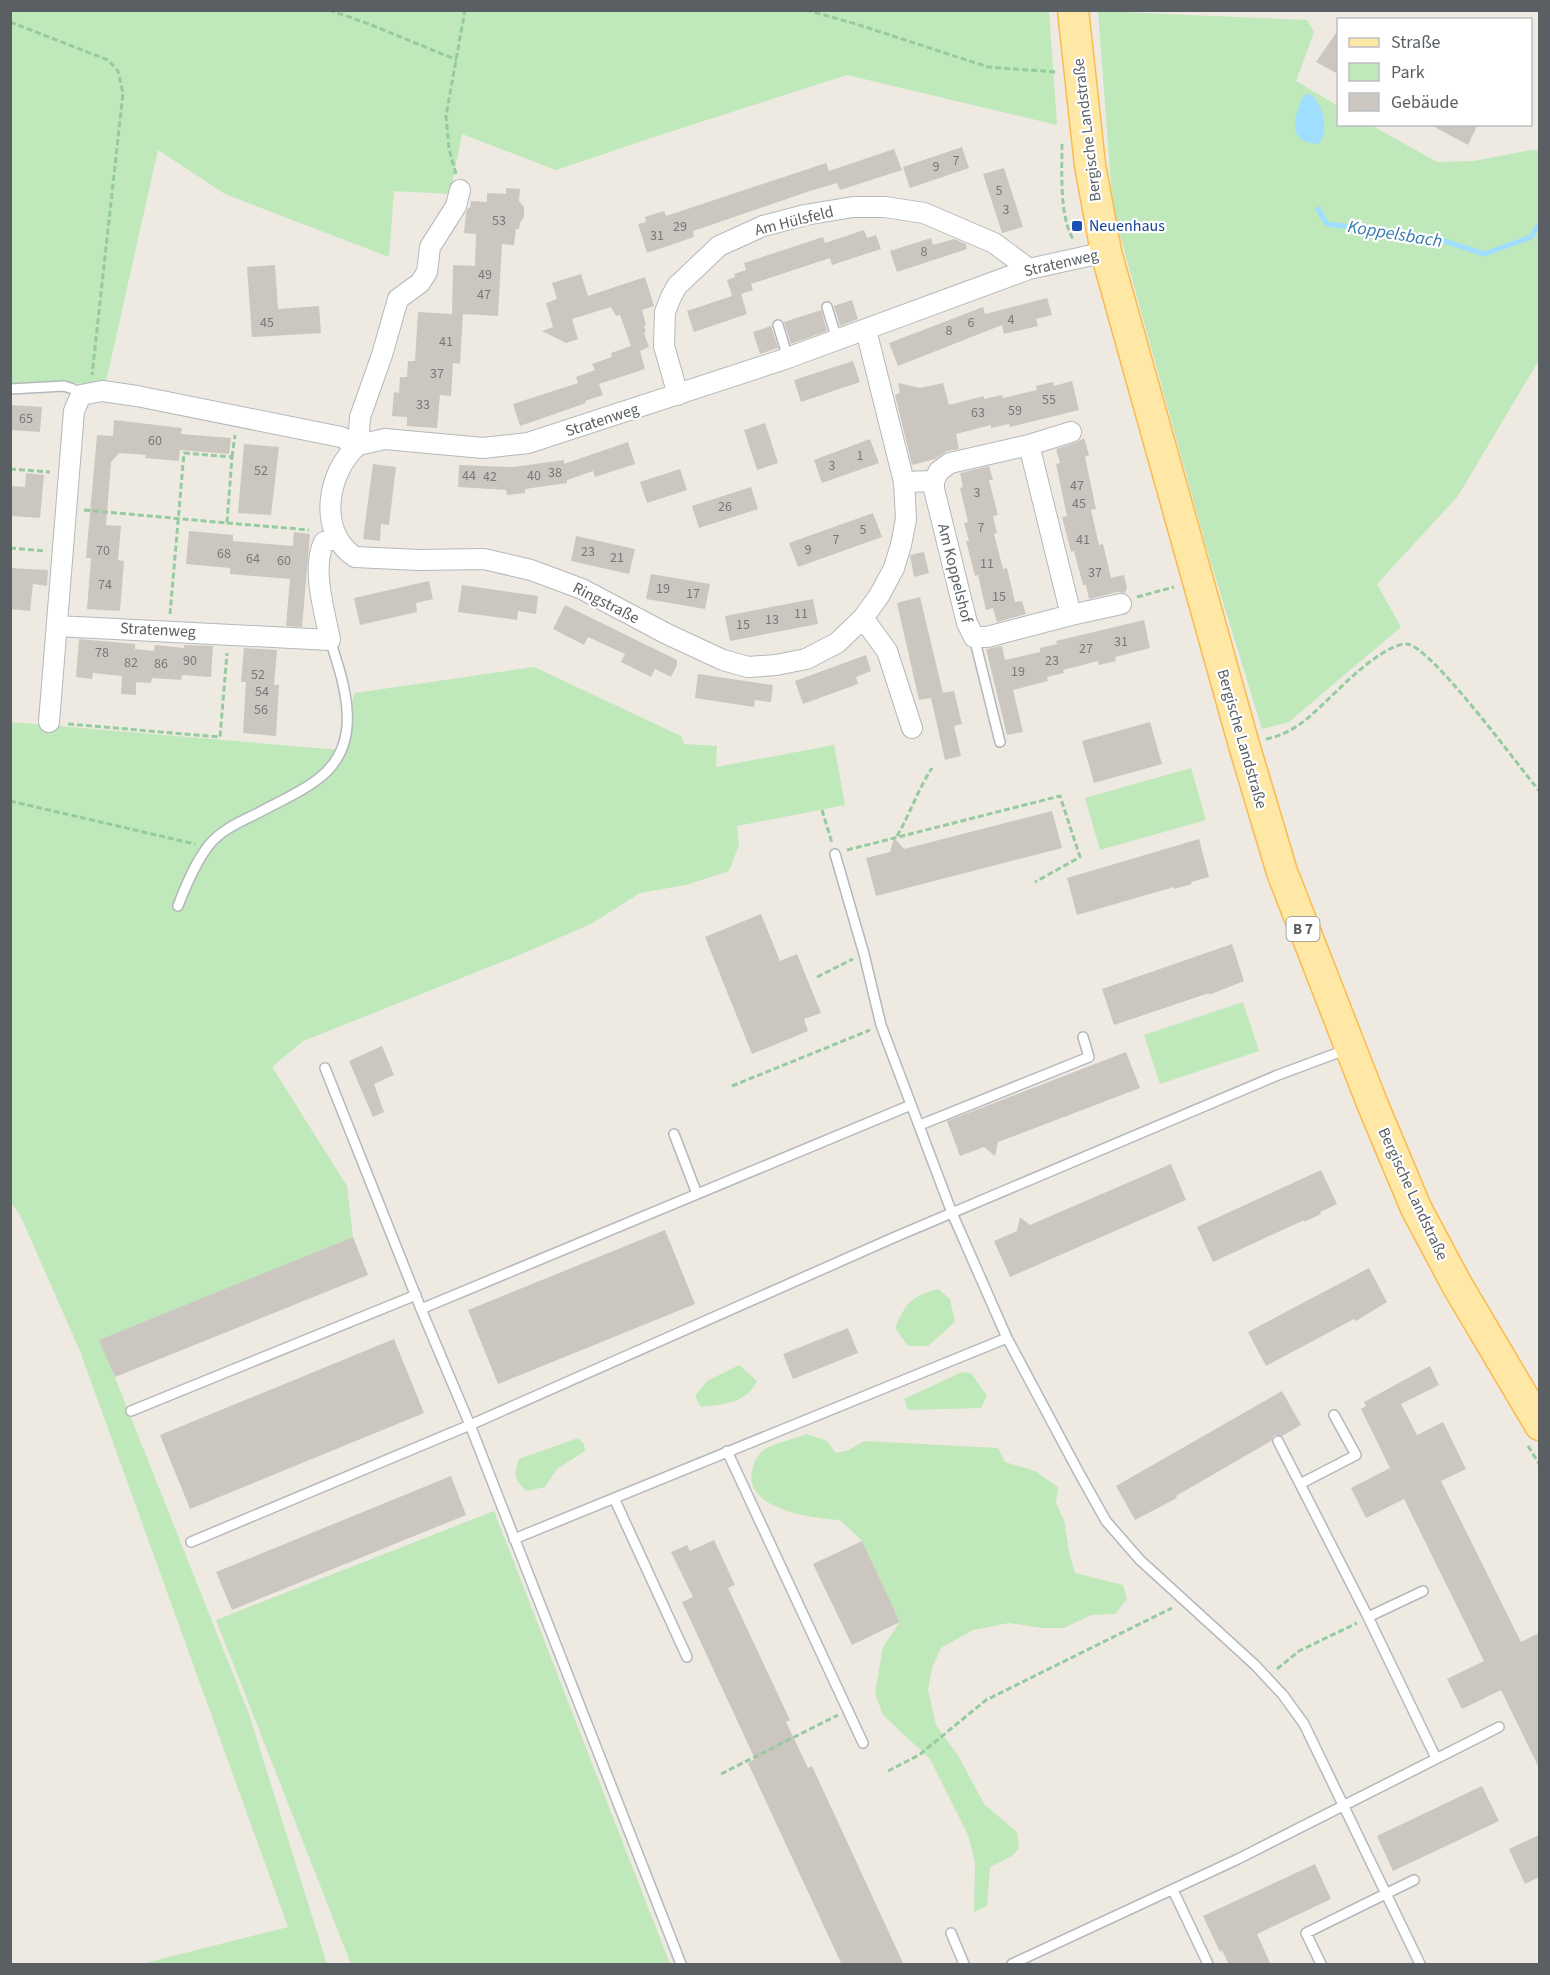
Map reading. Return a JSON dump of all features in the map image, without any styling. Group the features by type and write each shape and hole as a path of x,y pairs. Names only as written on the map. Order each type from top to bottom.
{"main road":[{"name":"Bergische Landstraße","path":"1073,10 1090,165 1106,252 1244,745 1282,872 1350,1048 1416,1208 1457,1285 1539,1425"}],"street":[{"path":"330,640 318,563 324,542 334,532 330,503 336,478 349,453 358,446 360,417 382,355 398,299 420,283 427,272 430,247 456,206 460,190"},
{"name":"Am Hülsfeld","path":"678,395 664,346 665,312 670,297 682,281 719,246 763,226 805,215 853,207 885,207 924,213 994,243 1029,269"},
{"name":"Stratenweg","path":"358,446 385,439 483,448 528,443 788,358 1029,269 1106,252"},
{"name":"Ringstraße","path":"334,532 347,552 355,557 419,560 484,559 531,570 582,589 703,653 748,667 776,665 806,659 837,643 863,618 879,596 894,568 906,519 904,482 866,330"},
{"path":"49,722 74,411 86,394 102,391 138,396 341,437 358,446"},
{"path":"904,482 934,481 939,471 950,463 1029,445 1071,432"},
{"path":"1029,445 1071,615"},
{"name":"Am Koppelshof","path":"934,481 934,489 967,623 974,637 987,637 1121,604"},
{"path":"863,618 887,651 912,728"},
{"name":"Stratenweg","path":"57,626 330,640"}],"lane":[{"path":"827,307 837,340"},
{"path":"778,325 788,358"},
{"path":"10,389 64,386 86,394"},
{"path":"974,637 1000,742"},
{"path":"178,906 189,878 208,847 232,826 306,788 320,778 329,770 340,752 349,715 346,690 330,640"},
{"path":"835,854 864,954 881,1025 952,1213 1007,1338 1106,1521 1140,1560 1255,1665 1283,1695 1304,1724 1420,1965"},
{"path":"920,1125 1089,1057 1083,1038"},
{"path":"191,1542 470,1425 952,1213 1278,1075 1350,1048"},
{"path":"325,1068 470,1425 681,1965"},
{"path":"421,1309 912,1105"},
{"path":"674,1134 697,1194"},
{"path":"130,1411 416,1295"},
{"path":"514,1539 1007,1338"},
{"path":"1300,1484 1356,1455 1334,1415"},
{"path":"1278,1441 1368,1617 1436,1758"},
{"path":"727,1451 862,1743"},
{"path":"614,1498 687,1657"},
{"path":"1368,1617 1423,1591"},
{"path":"1012,1965 1238,1859 1499,1727"},
{"path":"1321,1965 1306,1933 1414,1880"},
{"path":"1173,1890 1208,1965"},
{"path":"951,1933 964,1965"}],"path":[{"path":"329,10 457,60"},
{"path":"460,190 449,149 446,116 465,10"},
{"path":"806,10 988,67 1058,72"},
{"path":"10,22 108,60 118,71 121,82 123,93 86,394"},
{"path":"1068,227 1077,226"},
{"path":"168,631 184,453 232,457 227,523"},
{"path":"10,469 69,474"},
{"path":"67,508 334,532"},
{"path":"10,548 63,552"},
{"path":"1121,604 1120,602 1176,587"},
{"path":"49,722 220,737 229,634"},
{"path":"1244,745 1281,736 1305,723 1341,687 1371,663 1391,648 1407,644 1422,651 1442,671 1539,792"},
{"path":"897,836 932,768"},
{"path":"860,847 1060,796 1080,857 1035,882"},
{"path":"10,801 208,847"},
{"path":"822,810 835,854"},
{"path":"817,977 864,954"},
{"path":"732,1086 881,1025"},
{"path":"888,1771 920,1755 987,1700 1185,1602"},
{"path":"1267,1678 1299,1651 1368,1617"},
{"path":"721,1774 848,1710"}],"green space":[{"path":"11,11 1049,11 1057,125 847,75 556,170 462,134 450,194 394,191 389,257 225,194 158,150 105,386 52,381 11,384"},
{"path":"1098,11 1307,20 1314,32 1296,81 1337,105 1337,126 1373,126 1437,162 1474,161 1531,150 1539,151 1539,360 1458,496 1377,584 1401,627 1289,722 1262,729 1208,553 1116,221 1111,185"},
{"path":"534,667 681,736 684,744 717,746 716,767 834,745 845,805 737,826 739,845 729,871 686,885 640,893 591,924 303,1041 272,1067 347,1186 353,1237 100,1340 249,1714 327,1964 141,1964 288,1927 80,1351 20,1215 11,1203 11,722 340,750 319,777 272,804 303,793 330,771 347,741 350,709 355,693"},
{"path":"1191,768 1206,820 1100,850 1085,798"},
{"path":"1243,1002 1259,1051 1160,1084 1144,1035"},
{"path":"938,1289 950,1299 955,1322 928,1346 908,1346 895,1328 902,1312 915,1298"},
{"path":"739,1365 757,1381 752,1389 733,1402 701,1407 695,1396 707,1381"},
{"path":"962,1372 971,1373 987,1396 981,1408 908,1410 904,1399"},
{"path":"807,1434 827,1441 836,1453 849,1450 864,1441 998,1448 1005,1462 1035,1471 1058,1487 1056,1503 1064,1520 1075,1573 1123,1585 1127,1599 1115,1614 1091,1615 1064,1628 1043,1628 1009,1623 973,1630 941,1648 932,1668 928,1690 936,1725 959,1757 984,1804 1017,1832 1019,1848 1012,1856 990,1867 987,1906 974,1912 975,1862 968,1835 930,1759 883,1715 875,1693 883,1647 900,1622 862,1541 840,1520 799,1514 769,1503 759,1495 752,1484 753,1467 761,1452 776,1444"},
{"path":"578,1438 584,1444 585,1451 557,1469 545,1487 526,1491 516,1476 519,1459"},
{"path":"494,1511 670,1964 351,1964 216,1620"}],"water":[{"path":"1305,94 1312,95 1316,100 1324,118 1324,131 1319,144 1310,143 1297,135 1295,123 1297,110"}],"building":[{"path":"1337,31 1337,73 1316,62"},
{"path":"1433,126 1477,126 1468,145"},
{"path":"962,147 969,168 910,188 903,167"},
{"path":"894,149 902,170 840,190 837,183 810,191 693,231 694,237 647,253 638,224 646,222 645,217 664,211 666,216 826,163 829,171"},
{"path":"1004,168 1023,227 1002,233 983,174"},
{"path":"506,188 520,189 519,201 524,207 524,217 519,229 516,229 514,245 502,244 498,316 463,314 460,364 453,363 451,396 440,395 437,428 407,426 407,417 392,416 394,392 399,393 400,377 407,377 408,361 415,361 418,312 452,314 453,265 475,266 476,234 464,233 466,213 471,201 487,202 487,193 506,194"},
{"path":"864,230 867,238 876,235 881,249 832,265 830,258 751,284 753,290 741,294 747,314 694,332 687,311 732,296 727,280 735,277 734,274 746,270 744,263 823,237 825,243"},
{"path":"931,238 933,245 954,239 966,244 967,249 897,272 890,251"},
{"path":"275,265 278,309 319,306 321,333 252,337 247,267"},
{"path":"581,274 588,296 645,277 654,306 642,310 646,325 644,333 649,347 640,351 645,369 599,384 603,395 585,401 586,403 520,426 513,404 578,383 576,377 595,370 592,364 612,357 611,353 631,346 620,315 616,316 611,307 572,319 578,339 566,343 542,331 553,327 546,303 557,299 552,283"},
{"path":"1047,298 1052,315 1036,319 1038,326 1004,334 1002,325 898,366 889,343 983,307 985,314"},
{"path":"852,300 858,319 840,326 834,306"},
{"path":"821,310 827,331 791,344 784,322"},
{"path":"771,326 778,348 760,354 753,332"},
{"path":"853,361 860,382 801,402 794,380"},
{"path":"1072,381 1079,410 1010,427 1009,424 991,428 991,425 956,434 959,449 947,451 935,459 912,465 895,395 900,393 898,383 920,388 943,383 949,405 984,396 984,399 1002,395 1003,398 1037,390 1036,386 1053,382 1054,386"},
{"path":"10,405 42,407 40,432 10,430"},
{"path":"114,420 182,428 181,434 231,438 229,454 180,450 179,461 119,453 111,462 106,525 121,526 118,560 124,561 120,611 87,609 91,558 86,558 97,435 113,436"},
{"path":"765,423 778,463 757,470 744,430"},
{"path":"1084,438 1089,455 1085,457 1096,509 1091,510 1099,545 1103,544 1111,578 1124,575 1127,588 1125,593 1118,592 1089,599 1074,551 1071,552 1062,517 1067,516 1056,464 1060,463 1056,449"},
{"path":"870,439 879,463 822,483 814,460"},
{"path":"628,442 635,464 595,477 593,471 567,480 567,483 525,489 525,493 507,495 506,490 458,487 459,465 513,467 564,460 564,464"},
{"path":"244,444 279,447 271,515 238,513"},
{"path":"373,464 396,467 389,525 381,524 380,541 363,539"},
{"path":"989,466 993,480 989,480 998,515 993,516 997,533 994,534 1003,569 1007,568 1015,602 1022,601 1026,614 997,622 993,608 986,610 978,575 975,576 966,541 969,541 964,523 968,522 960,488 963,487 960,473"},
{"path":"680,469 687,490 647,503 640,482"},
{"path":"26,473 44,475 40,518 10,516 10,486 25,487"},
{"path":"751,487 758,509 699,528 692,506"},
{"path":"873,513 882,537 798,567 789,543"},
{"path":"189,531 233,535 233,541 293,546 294,532 310,534 302,627 286,626 290,579 230,574 230,568 186,564"},
{"path":"576,536 635,549 629,574 571,561"},
{"path":"924,552 929,573 914,577 910,555"},
{"path":"10,568 48,570 47,586 33,584 30,611 10,609"},
{"path":"651,574 710,584 705,609 646,599"},
{"path":"429,581 433,599 416,603 417,612 360,625 354,598"},
{"path":"462,585 538,596 536,614 518,611 517,620 458,612"},
{"path":"920,597 943,693 954,691 962,724 954,726 961,756 945,760 931,698 919,700 897,603"},
{"path":"813,599 818,624 730,641 725,616"},
{"path":"565,605 677,660 671,677 655,669 651,677 621,662 625,654 588,637 584,645 553,629"},
{"path":"1144,620 1150,648 1115,657 1116,661 1099,665 1098,661 1063,670 1064,673 1047,677 1048,681 1013,690 1023,732 1007,735 986,649 1002,646 1005,660 1040,652 1040,648 1057,644 1056,641"},
{"path":"79,639 135,644 135,649 154,651 155,645 184,648 184,645 213,646 211,677 182,675 181,680 152,678 151,683 136,682 136,695 121,694 122,676 93,673 92,679 76,677"},
{"path":"244,648 277,650 274,685 279,685 276,736 243,733 246,682 241,682"},
{"path":"866,655 871,671 856,677 858,684 803,704 795,681"},
{"path":"698,674 773,685 771,702 755,700 754,707 695,698"},
{"path":"1150,722 1162,764 1094,783 1082,741"},
{"path":"1052,811 1062,848 876,896 866,858 890,852 894,838 904,849"},
{"path":"1199,839 1209,877 1191,882 1192,884 1077,915 1067,878"},
{"path":"761,914 780,961 797,954 821,1013 804,1019 808,1031 752,1054 705,937"},
{"path":"1232,944 1244,981 1209,995 1209,993 1114,1025 1102,989"},
{"path":"382,1046 394,1075 374,1084 384,1112 373,1117 349,1061"},
{"path":"1126,1052 1140,1088 998,1142 995,1156 984,1147 960,1156 947,1121"},
{"path":"1171,1164 1186,1200 1010,1277 994,1241 1017,1231 1020,1217 1030,1225"},
{"path":"1321,1170 1337,1204 1304,1222 1304,1220 1213,1262 1197,1227"},
{"path":"665,1230 695,1304 498,1384 468,1310"},
{"path":"353,1237 368,1275 115,1377 99,1340"},
{"path":"1369,1268 1387,1302 1356,1321 1354,1319 1266,1366 1248,1332"},
{"path":"848,1328 858,1353 793,1379 783,1354"},
{"path":"394,1339 424,1413 190,1509 160,1435"},
{"path":"1430,1366 1439,1385 1401,1404 1417,1435 1443,1422 1466,1469 1441,1481 1521,1642 1539,1633 1539,1768 1501,1690 1462,1709 1447,1679 1484,1661 1404,1499 1366,1518 1351,1488 1390,1468 1361,1409 1366,1406 1364,1402"},
{"path":"1282,1391 1301,1425 1282,1436 1274,1435 1271,1441 1176,1496 1177,1498 1135,1520 1116,1486"},
{"path":"451,1476 466,1515 232,1610 216,1572"},
{"path":"714,1540 735,1585 728,1588 790,1720 786,1722 808,1768 812,1766 904,1965 842,1965 748,1763 755,1759 682,1602 693,1597 671,1552 687,1545 690,1551"},
{"path":"862,1541 900,1622 852,1645 813,1564"},
{"path":"1482,1786 1499,1821 1393,1871 1377,1836"},
{"path":"1539,1835 1539,1877 1525,1884 1509,1849"},
{"path":"1315,1864 1331,1899 1257,1934 1271,1965 1229,1965 1222,1950 1220,1952 1203,1916"}],"waterway":[{"name":"Koppelsbach","path":"1318,209 1327,224 1435,238 1484,254 1531,237 1540,222"}],"place":[{"name":"Neuenhaus","path":"1077,226"}]}
